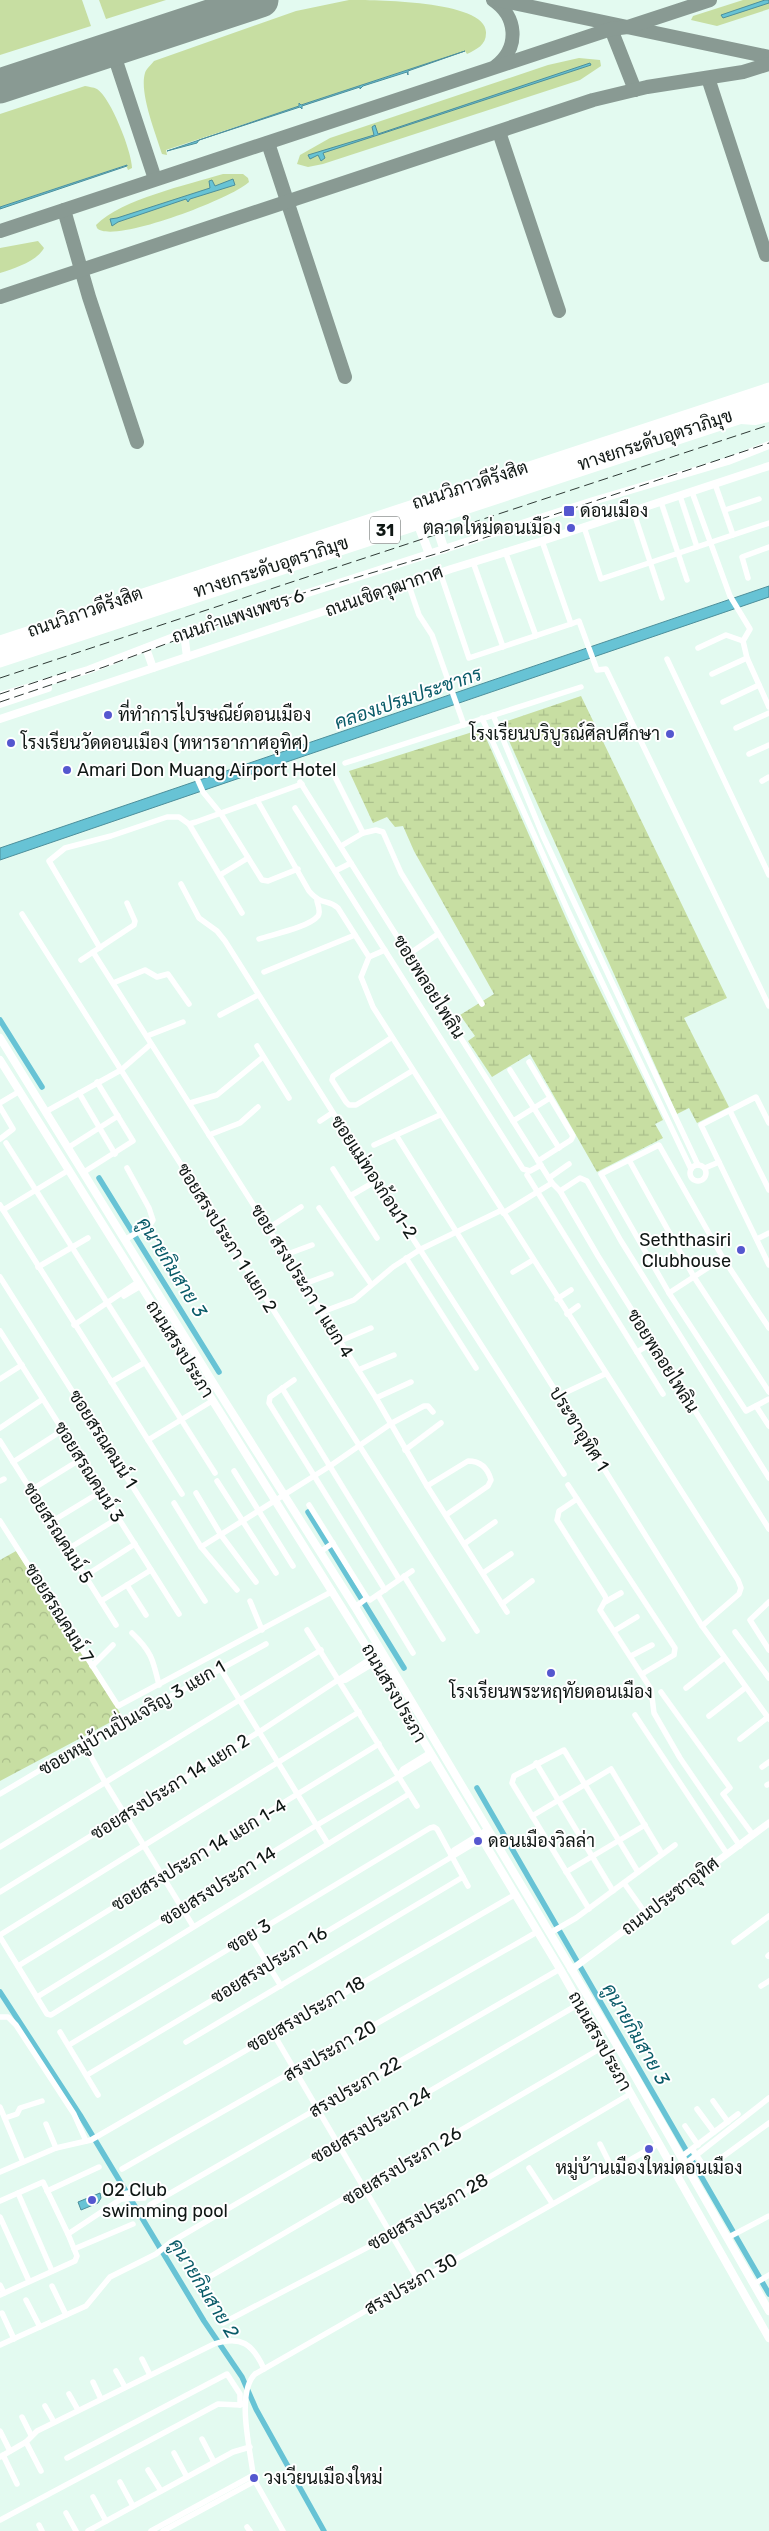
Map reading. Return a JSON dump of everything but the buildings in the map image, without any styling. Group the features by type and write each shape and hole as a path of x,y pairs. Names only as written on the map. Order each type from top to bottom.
{"highway":[{"name":"ถนนวิภาวดีรังสิต","path":"0,640 346,524 769,387"},
{"name":"ทางยกระดับอุตราภิมุข","path":"0,646 769,393"},
{"name":"ทางยกระดับอุตราภิมุข","path":"0,655 769,402"},
{"name":"ถนนวิภาวดีรังสิต","path":"0,663 769,410"},
{"path":"434,519 444,549"},
{"path":"418,524 429,553"}],"main road":[{"path":"738,420 755,421 769,418"},
{"name":"ถนนกำแพงเพชร 6","path":"0,696 49,683 184,633 429,553 728,460 769,445"},
{"name":"ถนนเชิดวุฒากาศ","path":"0,719 440,572 542,541 769,466"},
{"path":"184,633 187,657"},
{"path":"146,648 153,668"},
{"name":"ถนนกำแพงเพชร 6","path":"0,704 116,665 136,652"},
{"name":"ถนนสรงประภา","path":"0,1038 129,1241 212,1381 285,1495 327,1547 361,1602 489,1831 553,1932 577,1966 689,2156 727,2238 755,2283 769,2312"},
{"name":"ถนนสรงประภา","path":"0,1060 375,1660 430,1755 516,1894 769,2338"},
{"path":"120,1252 129,1241"}],"street":[{"path":"715,484 733,535"},
{"path":"692,492 730,596 750,629 743,640 746,658 769,707"},
{"path":"680,496 698,547"},
{"path":"725,510 759,498"},
{"path":"661,502 686,580"},
{"path":"633,510 662,598"},
{"path":"584,527 601,579 769,523"},
{"path":"542,541 571,624"},
{"path":"748,578 742,557 769,547"},
{"path":"506,551 536,636"},
{"path":"473,562 503,647"},
{"path":"440,572 468,658 579,621 597,670 606,669 769,1006"},
{"path":"408,583 419,615 432,635 464,724"},
{"path":"698,648 726,635 743,640"},
{"path":"666,658 769,875"},
{"path":"712,674 746,658"},
{"path":"723,702 759,685"},
{"path":"345,762 581,687"},
{"path":"736,728 769,713"},
{"path":"493,715 536,821 698,1165 705,1168 719,1162"},
{"path":"482,718 584,944 691,1169 691,1177 695,1181 703,1180 707,1173 705,1168"},
{"path":"749,754 769,745"},
{"path":"334,775 363,833"},
{"path":"762,780 769,777"},
{"path":"197,778 203,792 221,814 258,877 264,881 298,869"},
{"name":"ซอยพลอยไพลิน","path":"257,800 301,783 550,1180 560,1191 652,1343 769,1529"},
{"path":"190,824 257,800 318,901 320,912 317,917 302,925 259,939"},
{"path":"295,808 523,1169 530,1170 571,1140 573,1136 529,1062"},
{"path":"100,948 49,861 65,848 111,836 166,817 179,817 190,824 242,913"},
{"path":"529,824 536,821"},
{"path":"341,846 363,833 376,830 383,832 402,873 482,1004"},
{"path":"220,875 248,858"},
{"path":"335,871 351,863"},
{"name":"ซอยแม่ทองก้อน1-2","path":"181,884 199,918 221,935 332,1113 564,1474"},
{"path":"318,901 335,904 369,957"},
{"path":"81,960 135,924 127,903"},
{"name":"ซอยสรงประภา 1 แยก 2","path":"22,914 477,1631"},
{"path":"408,954 438,934"},
{"path":"264,972 355,935"},
{"path":"584,944 591,941"},
{"path":"385,950 369,957 361,978 373,1007 741,1588 739,1594 702,1626"},
{"name":"ซอย สรงประภา 1 แยก 4","path":"93,952 376,1398 427,1486 507,1612"},
{"path":"113,983 145,970 157,977 168,974 189,1004"},
{"path":"220,1015 258,994"},
{"path":"146,1036 183,1022"},
{"path":"391,1038 333,1076 332,1080 346,1102 349,1105 356,1105 412,1071"},
{"path":"46,1111 121,1070 152,1044"},
{"path":"633,1047 640,1044"},
{"path":"256,1046 289,1098"},
{"path":"190,1104 217,1095 263,1057"},
{"path":"510,1070 559,1148"},
{"path":"84,1172 133,1141 97,1082"},
{"path":"0,1103 20,1091"},
{"path":"79,1093 115,1154"},
{"path":"769,1123 756,1097 701,1125 769,1265"},
{"path":"513,1121 550,1098"},
{"path":"209,1135 240,1123 258,1106"},
{"path":"0,1107 12,1129 0,1139"},
{"path":"730,1111 769,1190"},
{"path":"320,1121 332,1113"},
{"path":"374,1145 440,1115"},
{"path":"69,1148 118,1116"},
{"path":"672,1130 680,1126"},
{"name":"ประชาอุทิศ 1","path":"396,1135 702,1626 768,1718"},
{"path":"6,1143 106,1305 215,1473"},
{"path":"769,1328 723,1258 659,1146 602,1174 669,1293 746,1411 769,1398"},
{"path":"629,1160 694,1277 769,1392"},
{"path":"322,1312 354,1300 371,1284 421,1249 502,1212 538,1192 569,1164"},
{"path":"691,1169 698,1165"},
{"path":"127,1168 149,1208 153,1220 150,1225 129,1241"},
{"path":"333,1169 377,1238"},
{"path":"69,1170 1,1208 182,1494"},
{"path":"526,1175 664,1394"},
{"path":"680,1182 691,1177"},
{"name":"ซอยพลอยไพลิน","path":"560,1191 580,1178 587,1181 621,1241 769,1478"},
{"path":"350,1196 376,1181"},
{"path":"267,1229 301,1207"},
{"path":"319,1208 371,1284"},
{"path":"756,1240 769,1233"},
{"path":"38,1267 88,1238"},
{"path":"285,1255 312,1245"},
{"path":"406,1258 476,1368"},
{"path":"669,1293 723,1258"},
{"path":"513,1272 533,1260"},
{"path":"304,1284 331,1274"},
{"name":"ซอยสรณคมน์ 1","path":"0,1276 205,1601"},
{"path":"74,1325 140,1284"},
{"path":"557,1299 571,1290"},
{"path":"568,1314 578,1306"},
{"path":"340,1341 372,1328"},
{"name":"ซอยสรณคมน์ 3","path":"0,1331 179,1614"},
{"path":"637,1352 652,1343"},
{"path":"358,1370 394,1355"},
{"path":"111,1382 144,1363"},
{"path":"0,1379 22,1365"},
{"path":"558,1396 605,1374"},
{"path":"294,1380 270,1397 268,1401 385,1590"},
{"path":"376,1398 411,1382"},
{"path":"282,1388 330,1466 443,1639"},
{"path":"0,1428 43,1400"},
{"path":"148,1440 212,1401"},
{"path":"201,1547 315,1476 392,1424 424,1406 428,1406 432,1412"},
{"path":"756,1406 769,1426"},
{"path":"405,1450 442,1423"},
{"path":"13,1462 63,1430"},
{"name":"ซอยสรณคมน์ 5","path":"0,1441 116,1625"},
{"path":"31,1490 81,1459"},
{"path":"427,1486 468,1461 482,1464 488,1472 491,1480 488,1486 446,1515"},
{"path":"234,1471 293,1566"},
{"path":"217,1481 276,1573"},
{"path":"568,1485 675,1648 674,1655 642,1674"},
{"path":"51,1522 102,1491"},
{"path":"196,1493 221,1535 256,1582"},
{"path":"577,1499 559,1511 557,1520 605,1596 600,1610 651,1689 654,1712 680,1758 740,1846"},
{"path":"174,1503 201,1547 237,1590"},
{"path":"309,1505 327,1547 361,1602 370,1600 412,1571"},
{"path":"68,1549 118,1518"},
{"name":"ซอยสรณคมน์ 7","path":"0,1521 3,1530 118,1706 159,1684"},
{"path":"464,1544 496,1522"},
{"path":"85,1576 135,1544"},
{"path":"483,1573 511,1554"},
{"path":"101,1601 151,1570"},
{"path":"502,1604 532,1581"},
{"path":"127,1585 146,1615"},
{"path":"132,1633 146,1646 152,1656 159,1684 332,1591"},
{"path":"604,1603 621,1593"},
{"path":"378,1595 413,1653"},
{"path":"250,1601 262,1630"},
{"path":"769,1602 750,1620 769,1650"},
{"path":"614,1631 637,1617"},
{"path":"307,1630 417,1806"},
{"path":"735,1632 769,1678"},
{"name":"ซอยหมู่บ้านปิ่นเจริญ 3 แยก 1","path":"0,1794 84,1744 266,1644"},
{"path":"92,1666 113,1645"},
{"path":"631,1656 652,1645"},
{"path":"0,1848 321,1650"},
{"path":"686,1688 724,1658"},
{"name":"ซอยสรงประภา 14 แยก 2","path":"0,1892 339,1681 346,1680 375,1660"},
{"path":"220,1668 328,1844"},
{"path":"709,1716 745,1688"},
{"path":"661,1692 730,1788 723,1794 753,1835"},
{"path":"359,1712 0,1936 47,2014 51,2014 409,1794"},
{"path":"634,1715 727,1854"},
{"path":"740,1739 768,1718"},
{"path":"84,1744 105,1782 193,1926"},
{"name":"ซอยสรงประภา 14 แยก 1-4","path":"18,1966 379,1744"},
{"path":"589,1909 512,1783 512,1778 536,1763 564,1750 638,1872"},
{"name":"ซอยสรงประภา 14","path":"38,1997 430,1755"},
{"path":"762,1767 769,1762"},
{"path":"536,1763 613,1891"},
{"path":"532,1816 611,1769 662,1854"},
{"name":"ถนนประชาอุทิศ","path":"577,1966 769,1823"},
{"path":"566,1872 645,1825"},
{"name":"ซอย 3","path":"69,2045 430,1828 434,1827 437,1829 451,1855"},
{"name":"ซอยสรงประภา 16","path":"87,2076 489,1831"},
{"path":"553,1932 589,1909 675,1845"},
{"path":"451,1855 468,1886"},
{"path":"186,2042 463,1877"},
{"path":"623,1884 646,1914"},
{"name":"ซอยสรงประภา 18","path":"0,2172 56,2148 91,2139 516,1894"},
{"path":"734,1942 769,1916"},
{"name":"สรงประภา 20","path":"122,2169 537,1932"},
{"path":"250,1935 281,1986"},
{"name":"สรงประภา 22","path":"150,2205 560,1969"},
{"path":"761,1986 769,1981"},
{"name":"ซอยสรงประภา 24","path":"0,2345 86,2306 110,2277 156,2254 164,2247 338,2144 579,2004"},
{"path":"0,2017 8,2017 16,2025 91,2139"},
{"path":"60,2032 98,2095"},
{"path":"272,2033 393,2234 418,2280"},
{"name":"ซอยสรงประภา 26","path":"199,2283 603,2047"},
{"name":"ซอยสรงประภา 28","path":"222,2323 393,2234 630,2094"},
{"path":"689,2156 769,2098"},
{"path":"712,2100 728,2122"},
{"path":"5,2118 18,2114 21,2108 42,2101"},
{"path":"0,2108 23,2162"},
{"path":"697,2109 714,2132"},
{"path":"689,2156 714,2132 738,2114"},
{"path":"689,2156 706,2169 710,2168 769,2122"},
{"path":"46,2124 56,2148"},
{"path":"685,2126 698,2146"},
{"path":"600,2144 612,2168"},
{"name":"สรงประภา 30","path":"253,2478 250,2447 242,2404 249,2380 264,2369 612,2168 658,2144"},
{"path":"47,2190 99,2167"},
{"path":"529,2168 552,2203"},
{"path":"0,2201 43,2182 77,2256 75,2261 2,2294 0,2285"},
{"path":"68,2234 123,2198 138,2191"},
{"path":"18,2193 52,2271"},
{"path":"123,2198 142,2198"},
{"path":"727,2238 769,2216"},
{"path":"0,2217 29,2281"},
{"path":"74,2249 133,2224"},
{"path":"755,2283 766,2277"},
{"path":"52,2286 66,2315"},
{"path":"26,2300 40,2327"},
{"path":"2,2313 14,2339"},
{"path":"17,2484 2,2456 26,2442 31,2435 214,2344 228,2340 241,2341 248,2345 264,2369"},
{"path":"142,2359 150,2375"},
{"path":"116,2371 125,2387"},
{"path":"0,2520 218,2404 242,2404 240,2394 226,2374 67,2458"},
{"path":"93,2382 102,2399"},
{"path":"69,2394 78,2410"},
{"path":"45,2406 54,2422"},
{"path":"22,2417 31,2435"},
{"path":"0,2431 10,2451"},
{"path":"202,2439 214,2462"},
{"path":"26,2442 41,2471"},
{"path":"88,2531 239,2449 250,2447"},
{"path":"174,2452 187,2477"},
{"path":"148,2470 160,2491"},
{"path":"151,2531 253,2478"},
{"path":"163,2531 253,2478"},
{"path":"253,2478 283,2531"},
{"path":"120,2482 133,2506"},
{"path":"92,2496 106,2521"},
{"path":"66,2513 76,2531"}],"green space":[{"path":"0,0 82,0 91,26 0,55"},
{"path":"99,0 166,0 106,19"},
{"path":"349,0 403,2 449,8 469,14 482,22 486,37 480,46 467,54 465,51 301,105 299,103 299,106 166,150 167,155 162,154 149,114 144,91 145,73 154,61 296,11"},
{"path":"743,0 769,0 769,9 717,26 691,20 693,16"},
{"path":"579,58 600,60 601,66 580,80 323,164 308,167 297,164 300,155 330,138 548,65"},
{"path":"85,86 97,89 103,94 125,138 132,168 128,170 126,165 0,207 0,114"},
{"path":"223,174 243,174 248,178 249,182 221,198 198,208 147,225 107,232 97,228 96,225 107,216 138,200"},
{"path":"38,241 44,248 36,257 25,264 0,273 0,248"},
{"path":"581,696 727,998 684,1018 729,1107 697,1123 689,1108 677,1114 501,723"},
{"path":"482,729 576,941 663,1120 655,1124 663,1138 597,1172 530,1054 492,1077 468,1041 475,1036 460,1015 494,994 414,851 403,826 395,827 387,817 373,823 349,771"},
{"path":"16,1551 122,1716 0,1781 0,1560"}],"water":[{"path":"769,0 769,3 723,18 721,15"},
{"path":"465,51 408,71 408,75 407,72 363,86 360,89 360,87 302,106 302,109 300,107 205,138 299,106 299,103 301,105"},
{"path":"590,63 591,65 323,153 325,158 321,161 318,155 310,159 308,155 374,135 372,127 375,125 378,134"},
{"path":"199,140 197,143 167,151"},
{"path":"127,166 0,209 0,207"},
{"path":"233,179 235,185 190,199 188,202 186,199 118,222 112,226 110,219 210,188 209,181 212,180 215,186"},
{"path":"769,586 769,597 0,860 0,848"},
{"name":"O2 Club swimming pool","path":"100,2193 101,2198 98,2203 81,2210 78,2202"}],"waterway":[{"name":"คูนายกิมสาย 3","path":"0,1020 42,1087"},
{"name":"คูนายกิมสาย 3","path":"99,1178 219,1372"},
{"name":"คูนายกิมสาย 3","path":"308,1512 404,1668"},
{"name":"คูนายกิมสาย 3","path":"477,1788 769,2294"},
{"name":"คูนายกิมสาย 2","path":"0,1992 80,2115 204,2321 242,2377 256,2409 324,2531"}],"taxiway":[{"path":"493,0 507,14 513,32 509,50 496,66"},
{"path":"499,0 769,57"},
{"path":"0,231 611,29 628,27 710,0"},
{"path":"611,29 635,90"},
{"path":"112,49 155,179"},
{"path":"0,297 593,100 647,87 743,72 769,64"},
{"path":"0,88 39,73"},
{"path":"708,78 766,255"},
{"path":"499,132 559,311"},
{"path":"268,143 345,377"},
{"path":"64,210 89,297 137,442"}],"runway":[{"path":"0,86 261,0"}],"railway":[{"path":"0,678 769,425"},
{"path":"0,702 104,667 300,594 439,553 769,443"},
{"path":"0,694 66,672"}],"place":[{"name":"ดอนเมือง","path":"569,511"},
{"name":"ตลาดใหม่ดอนเมือง","path":"571,528"},
{"name":"ที่ทำการไปรษณีย์ดอนเมือง","path":"108,715"},
{"name":"โรงเรียนบริบูรณ์ศิลปศึกษา","path":"670,734"},
{"name":"โรงเรียนวัดดอนเมือง (ทหารอากาศอุทิศ)","path":"11,743"},
{"name":"Amari Don Muang Airport Hotel","path":"67,770"},
{"name":"Seththasiri Clubhouse","path":"741,1250"},
{"name":"โรงเรียนพระหฤทัยดอนเมือง","path":"551,1673"},
{"name":"ดอนเมืองวิลล่า","path":"478,1841"},
{"name":"หมู่บ้านเมืองใหม่ดอนเมือง","path":"649,2149"},
{"name":"O2 Club swimming pool","path":"92,2200"},
{"name":"วงเวียนเมืองใหม่","path":"254,2478"}],"water label":[{"name":"คลองเปรมประชากร","path":"408,698"}]}
